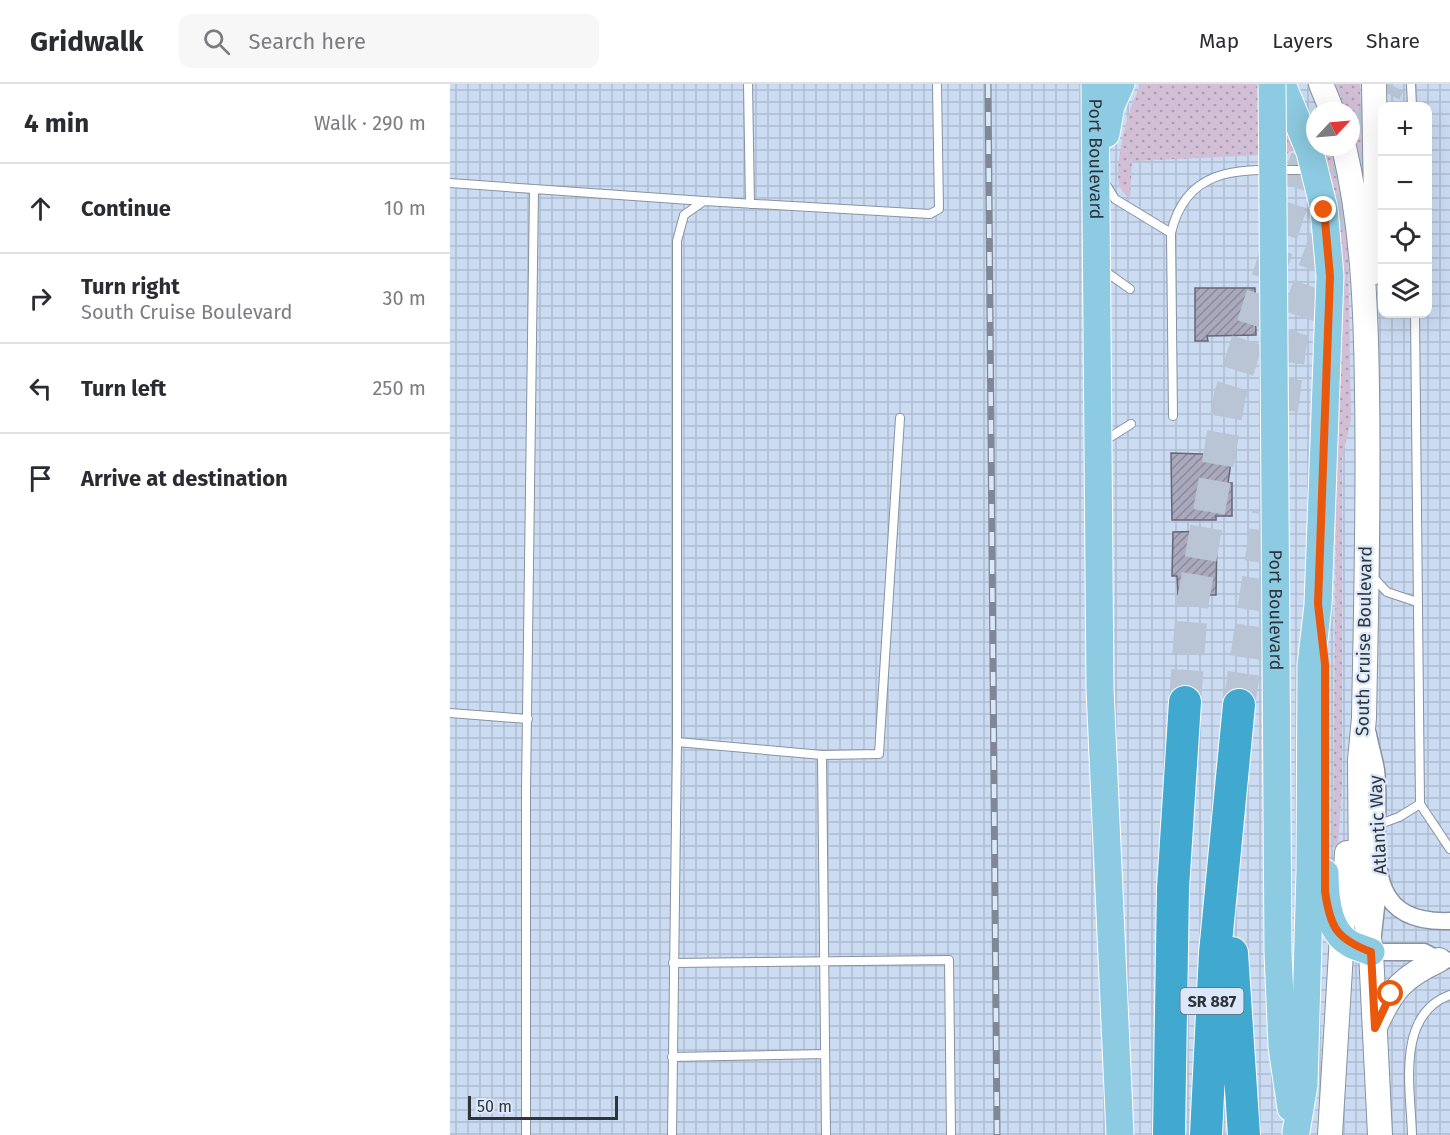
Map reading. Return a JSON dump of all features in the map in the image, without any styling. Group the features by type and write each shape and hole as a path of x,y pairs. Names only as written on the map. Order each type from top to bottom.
{"highway":[{"name":"SR 887","path":"1169,1135 1173,888 1185,702"},
{"name":"SR 887","path":"1206,1135 1222,868 1239,705"},
{"path":"1222,868 1231,918 1244,1135"}],"main road":[{"name":"Port Boulevard","path":"1095,84 1100,689 1120,1135"},
{"path":"1096,170 1106,143 1111,106 1121,84"},
{"name":"Port Boulevard","path":"1272,84 1278,952 1284,1065 1296,1133"},
{"path":"1282,84 1298,120 1314,170 1324,210 1330,276 1318,604 1311,665 1310,870 1304,1085 1296,1133"},
{"path":"1318,604 1325,664 1325,891 1328,909 1341,935 1348,943 1371,952"}],"street":[{"path":"1321,84 1328,102"},
{"path":"1366,306 1377,263 1374,84"},
{"name":"South Cruise Boulevard","path":"1346,156 1358,219 1366,306 1369,464 1364,718 1360,760 1361,886 1371,952 1377,1123"},
{"path":"1330,1135 1348,829 1349,764 1364,718"},
{"name":"Atlantic Way","path":"1364,718 1376,771 1379,881 1388,899 1408,915 1421,920 1450,921"},
{"path":"1379,881 1371,952 1424,952 1444,960"},
{"path":"1375,1028 1387,999 1397,987 1409,976 1444,960"}],"lane":[{"path":"748,84 750,204"},
{"path":"450,183 930,214 939,209 937,84"},
{"path":"1411,86 1412,102"},
{"path":"1096,170 1115,199 1171,233"},
{"path":"1173,416 1171,233 1179,207 1187,195 1206,180 1233,172 1314,170"},
{"path":"526,1135 534,189"},
{"path":"672,1135 677,742 677,242 684,216 704,201"},
{"path":"1097,265 1130,289"},
{"path":"1415,318 1420,804 1450,849"},
{"path":"677,742 822,755 879,754 900,418"},
{"path":"1099,444 1131,424"},
{"path":"1366,571 1387,592 1417,602"},
{"path":"450,712 528,719"},
{"path":"822,755 826,1135"},
{"path":"1377,825 1399,818 1420,804"},
{"path":"673,963 949,960 951,1135"},
{"path":"1412,1135 1411,1042 1418,1024 1429,1008 1450,995"},
{"path":"672,1057 825,1054"}],"shaded area":[{"path":"450,84 1450,84 1450,1135 450,1135"},
{"path":"1142,84 1270,84 1292,134 1294,148 1287,154 1132,161 1130,199 1120,186 1119,162 1128,117"},
{"path":"1335,84 1360,84 1364,171 1360,156 1360,102 1342,102"},
{"path":"1320,156 1333,156 1346,204 1348,242 1351,420 1342,458 1342,786 1336,848 1333,845 1338,296"}],"building":[{"path":"1195,288 1255,288 1256,335 1207,336 1208,341 1195,341"},
{"path":"1171,453 1232,455 1228,483 1232,483 1232,516 1216,516 1216,520 1172,520"},
{"path":"1217,531 1216,595 1178,595 1177,576 1172,576 1173,532"}],"tunnel":[{"path":"1282,410 1292,333 1356,151 1389,84"},
{"path":"1185,702 1192,606 1230,395 1307,156"},
{"path":"1239,705 1268,513"}],"railway":[{"path":"988,84 997,1135"}],"route":[{"path":"1324,210 1330,276 1318,604 1325,664 1325,891 1333,923 1341,935 1348,943 1371,952 1375,1028 1391,994"}]}
